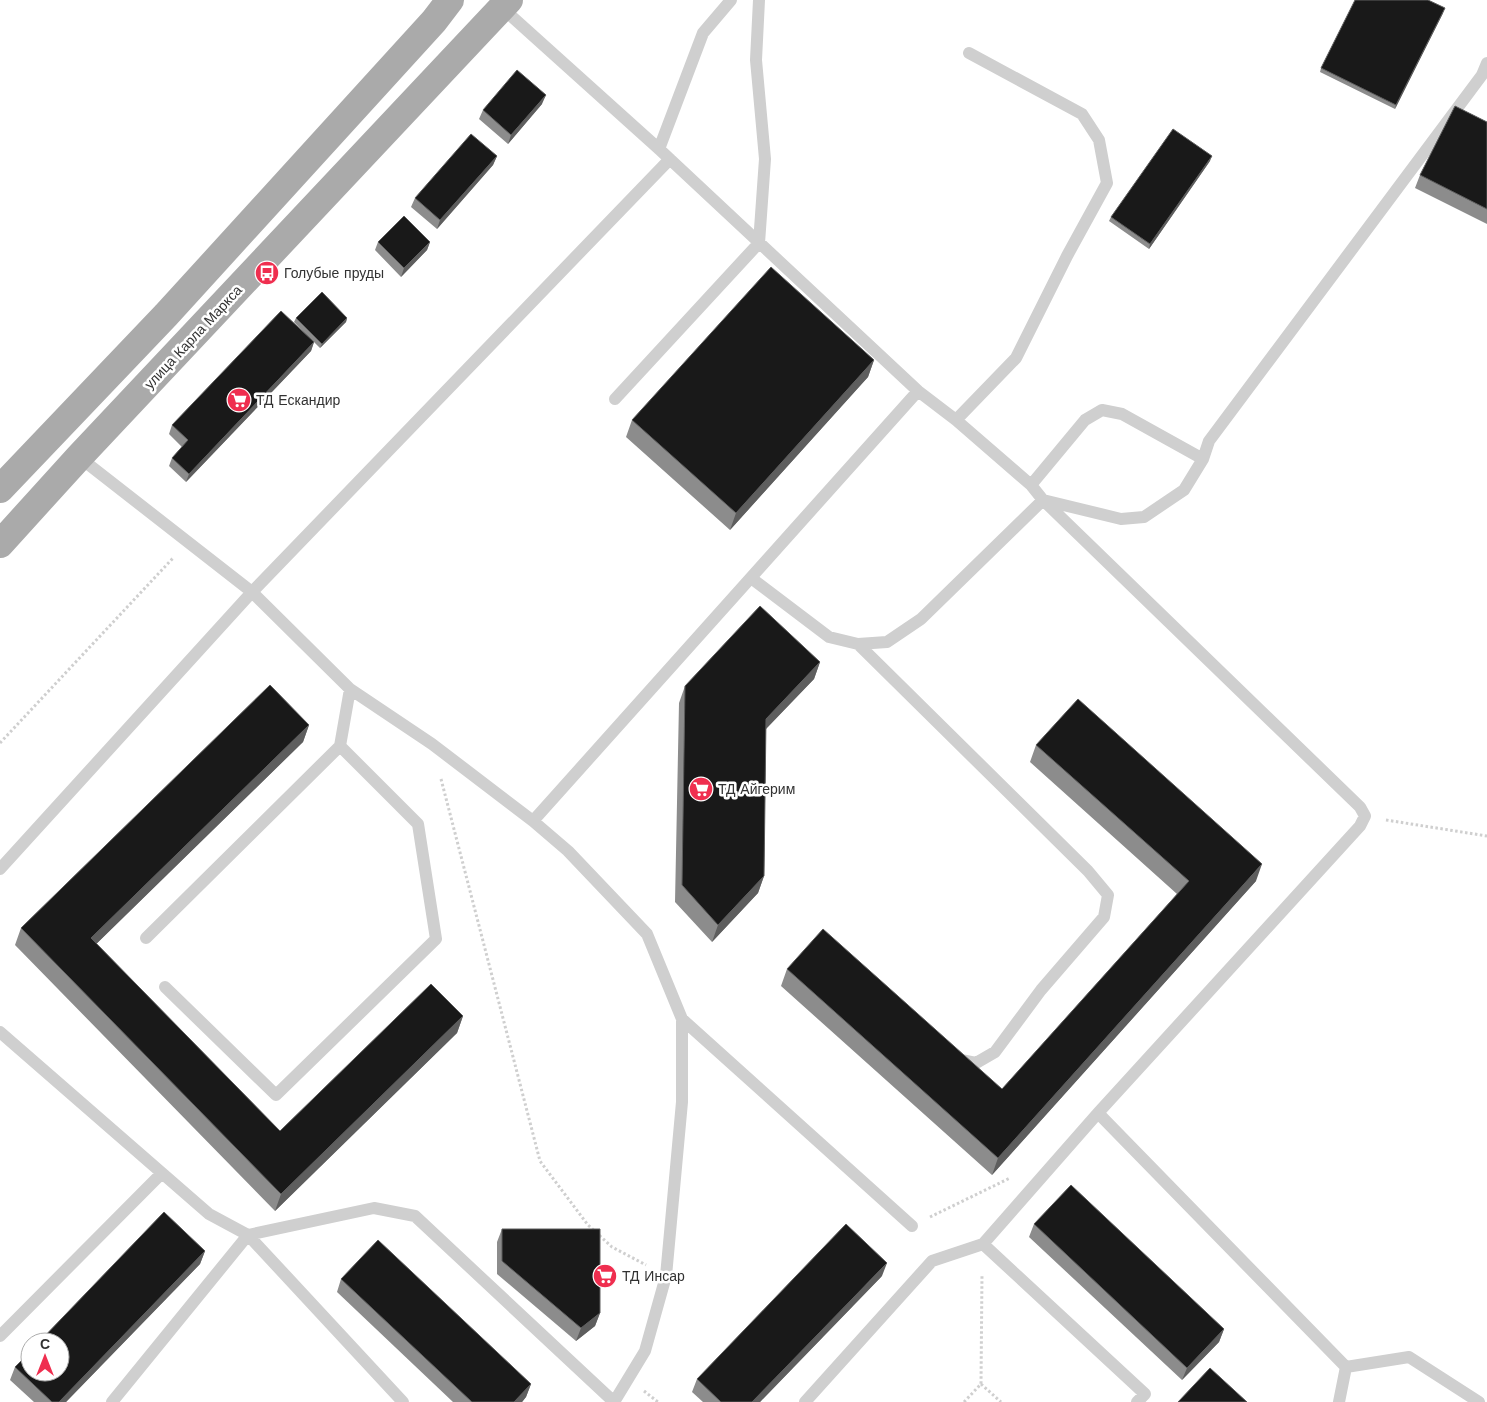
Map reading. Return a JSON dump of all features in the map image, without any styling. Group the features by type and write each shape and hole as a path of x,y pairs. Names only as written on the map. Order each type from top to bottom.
{"main road":[{"path":"0,489 166,315 427,29 450,0"},
{"name":"улица Карла Маркса","path":"0,544 502,3"}],"lane":[{"path":"659,149 703,33 731,0"},
{"path":"615,399 759,243 765,159 756,60 759,0"},
{"path":"502,3 918,391 956,420 1031,485 1043,500 1360,807 1365,816 1360,826 1098,1113 983,1244 932,1261 805,1402"},
{"path":"956,420 1016,358 1067,256 1107,183 1099,140 1082,114 969,53"},
{"path":"1043,500 1121,519 1144,517 1184,490 1203,459 1209,441 1482,75 1487,63"},
{"path":"0,868 252,592 670,159"},
{"path":"533,821 918,391"},
{"path":"1031,485 1085,420 1102,410 1122,414 1203,459"},
{"path":"79,457 252,592 350,689 432,744 533,821 568,851 648,934 682,1018 682,1102 666,1276 644,1351 614,1402 415,1216 374,1208 248,1234 112,1402"},
{"path":"751,578 830,636 858,644 887,642 921,619 1043,500"},
{"path":"858,644 1088,871 1108,895 1104,917 1041,990 994,1052 976,1063 957,1060 950,1054"},
{"path":"146,938 340,746 350,689"},
{"path":"165,987 276,1095 436,938 418,824 340,746"},
{"path":"682,1018 912,1226"},
{"path":"0,1032 209,1214 248,1234 403,1402"},
{"path":"1098,1113 1346,1367"},
{"path":"0,1336 162,1173"},
{"path":"983,1244 1145,1394 1137,1402"},
{"path":"1346,1367 1409,1357 1479,1402"},
{"path":"1339,1402 1346,1367"}],"path":[{"path":"0,743 188,542"},
{"path":"432,744 540,1160 588,1226 612,1247 666,1276"},
{"path":"1365,816 1487,836"},
{"path":"912,1226 1014,1176"},
{"path":"964,1402 980,1384 983,1244"},
{"path":"980,1384 1001,1402"}],"building":[{"path":"1355,0 1428,0 1445,8 1396,105 1321,68"},
{"path":"517,70 546,95 511,135 483,110"},
{"path":"1455,106 1487,122 1487,209 1420,175"},
{"path":"1173,129 1212,156 1150,244 1111,217"},
{"path":"471,134 497,156 440,220 415,198"},
{"path":"404,216 430,242 404,268 378,242"},
{"path":"771,267 874,360 736,513 632,420"},
{"path":"322,292 347,318 322,344 296,318"},
{"path":"281,311 314,342 189,474 172,458 188,440 172,425"},
{"path":"760,606 820,662 766,719 764,876 718,925 682,885 685,686"},
{"path":"270,685 309,725 91,938 280,1131 431,984 463,1016 281,1194 21,928"},
{"path":"1078,699 1262,864 998,1158 787,969 823,929 1002,1089 1189,881 1036,745"},
{"path":"1071,1185 1224,1329 1187,1368 1034,1224"},
{"path":"164,1212 205,1251 59,1402 52,1402 31,1382 70,1382 70,1332 49,1332"},
{"path":"846,1224 887,1263 752,1402 721,1402 697,1379"},
{"path":"502,1229 600,1229 600,1313 581,1328 502,1261"},
{"path":"378,1240 531,1384 514,1402 472,1402 341,1279"},
{"path":"20,1362 20,1372 15,1367"},
{"path":"1210,1368 1247,1402 1178,1402"}],"place":[{"name":"Голубые пруды","path":"267,273"},
{"name":"ТД Ескандир","path":"239,400"},
{"name":"ТД Айгерим","path":"701,789"},
{"name":"ТД Инсар","path":"605,1276"}]}
